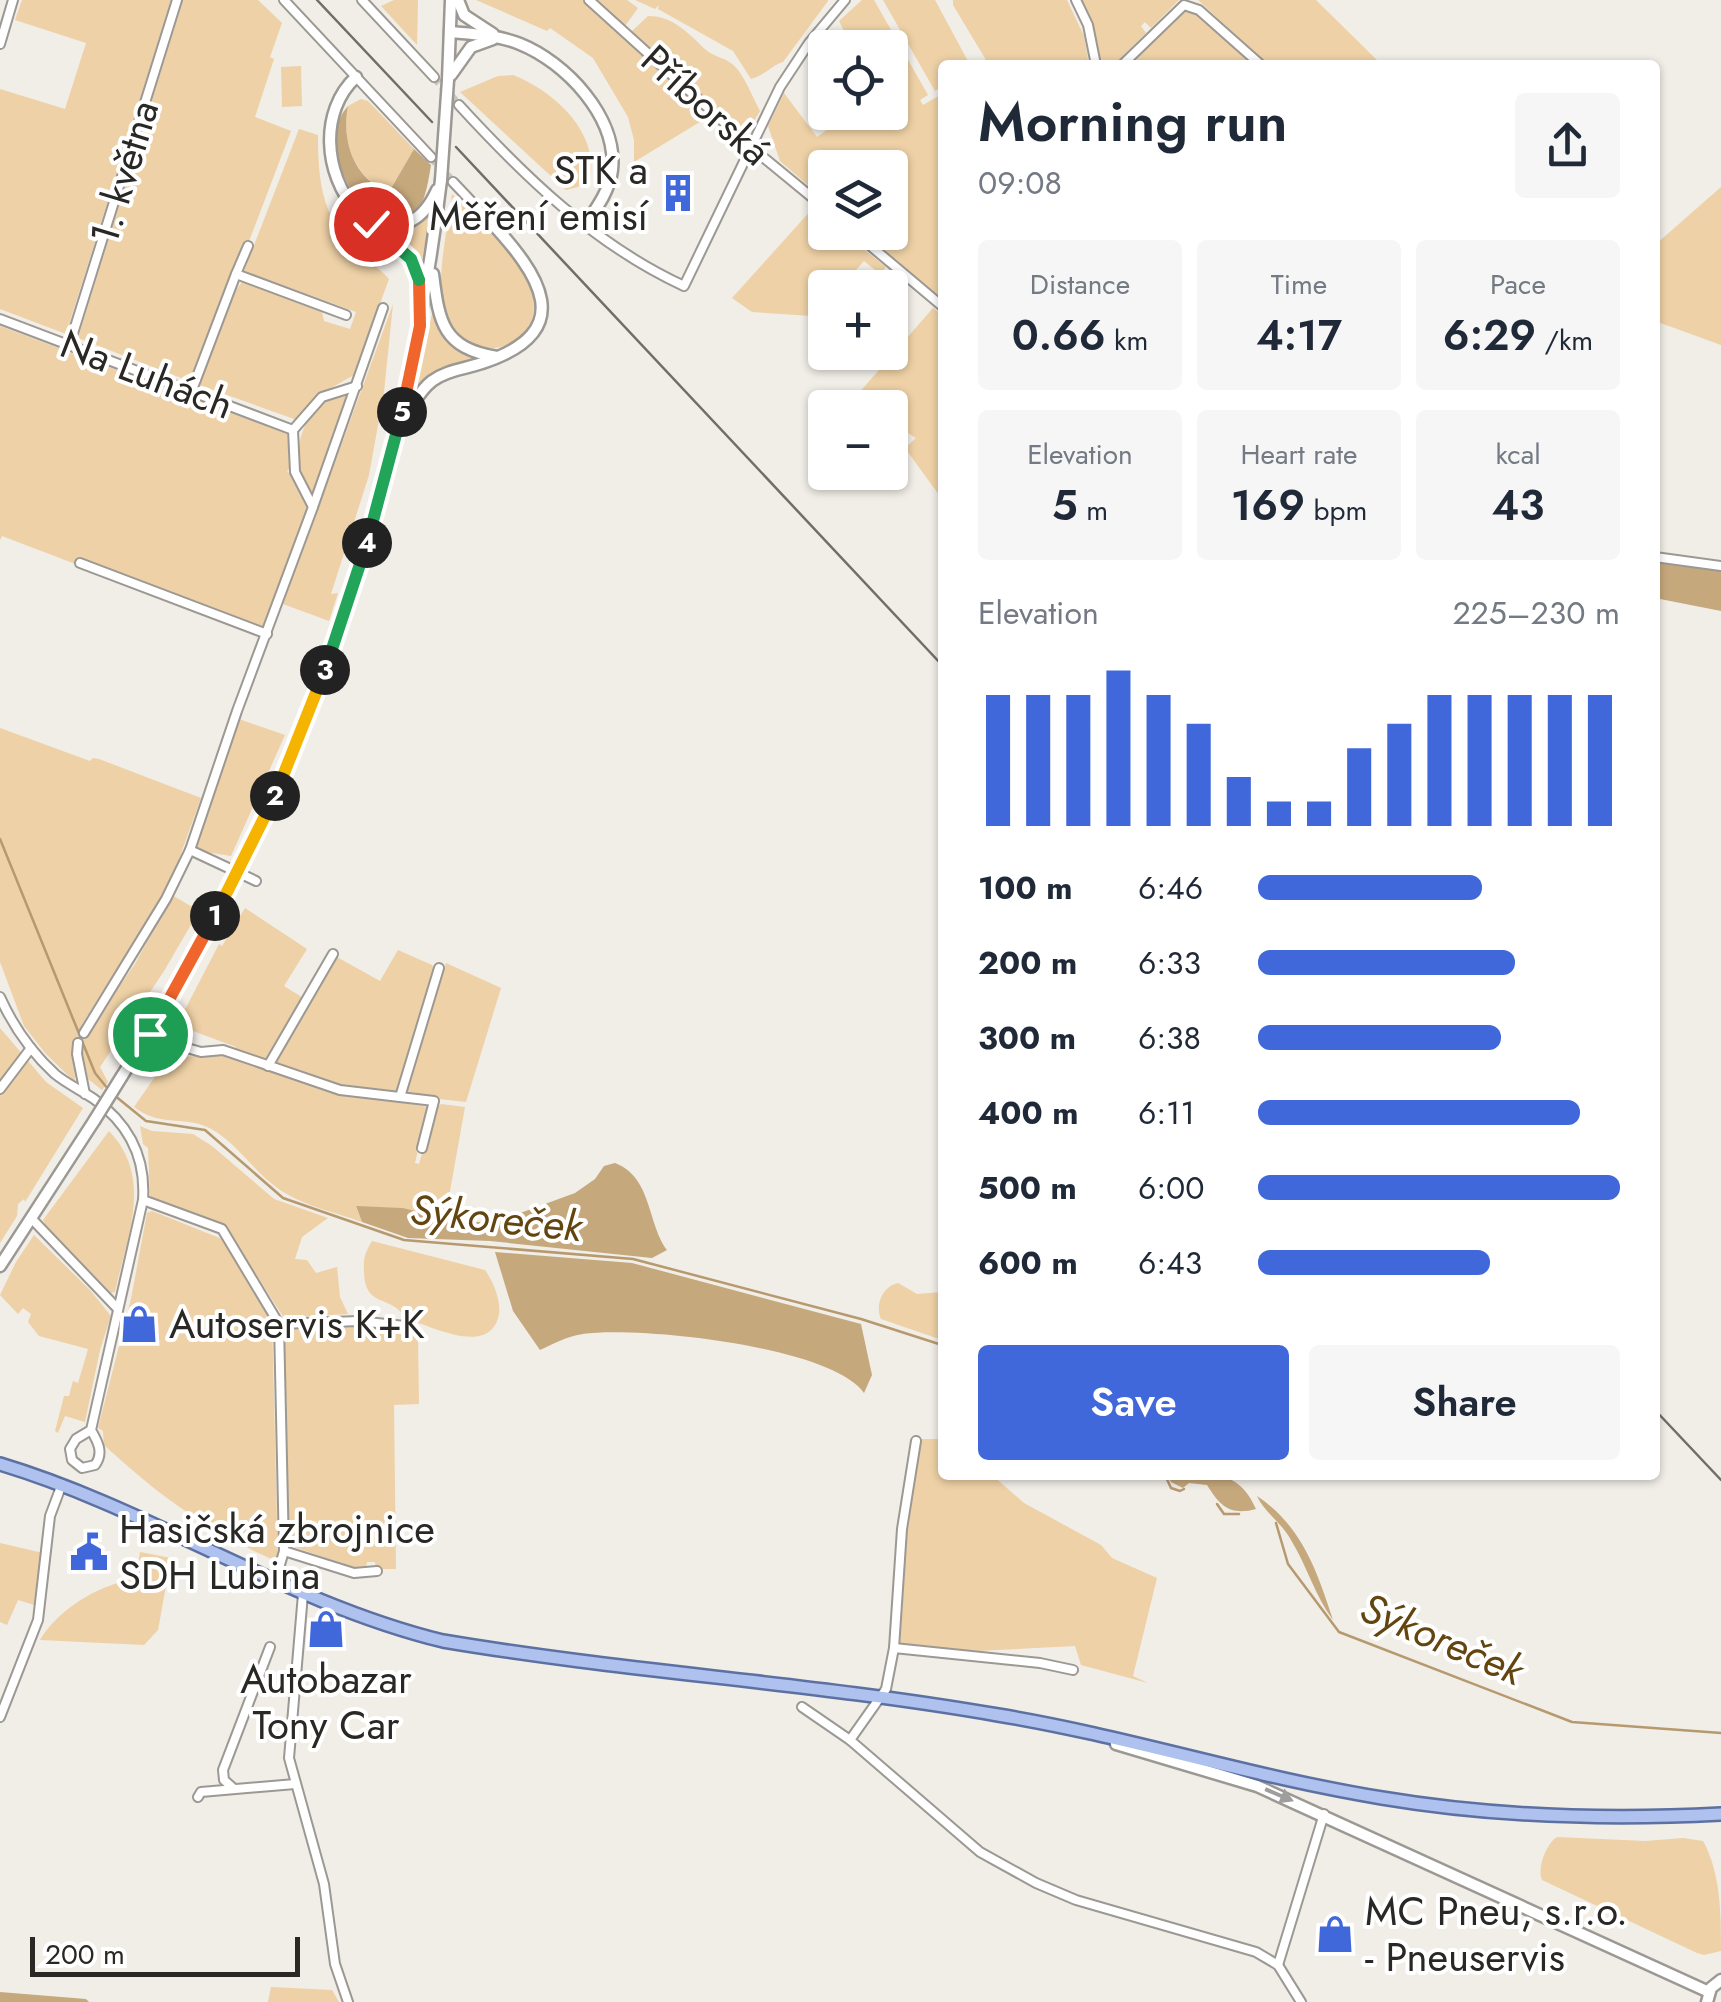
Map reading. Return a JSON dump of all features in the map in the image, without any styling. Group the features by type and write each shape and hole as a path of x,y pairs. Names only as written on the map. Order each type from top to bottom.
{"main road":[{"path":"0,1266 150,1034 239,873 280,785 322,677 369,538 420,326 447,181 454,0"},
{"path":"454,0 464,16 498,37"},
{"path":"450,32 498,37 523,45 555,66 582,92 603,124 611,148 612,175 584,225"},
{"path":"448,80 471,47 498,37"},
{"path":"356,76 337,104 332,156 345,194 415,265 420,284 420,326"},
{"path":"371,224 394,227 414,221 447,181"},
{"path":"394,445 430,382 447,372 517,349 538,323 541,303 532,272 489,220"},
{"path":"432,262 438,313 446,330 464,348 498,357"},
{"path":"0,1464 62,1484 364,1619 458,1644 880,1697 1052,1726 1272,1776 1419,1804 1562,1818 1721,1814"},
{"path":"1052,1726 1257,1786 1324,1814 1708,1997 1721,1980"}],"street":[{"path":"0,44 14,0"},
{"name":"1. května","path":"70,344 177,0"},
{"path":"284,0 431,158"},
{"path":"362,0 434,77"},
{"name":"Příborská","path":"589,0 808,194"},
{"path":"459,105 546,194 584,225 622,252 684,286 789,72 845,0"},
{"path":"1076,0 1088,25 1095,60"},
{"path":"1127,60 1184,5 1199,10 1255,60"},
{"path":"447,181 489,220"},
{"path":"192,390 248,246"},
{"path":"875,250 938,303"},
{"path":"236,274 346,315"},
{"path":"84,1034 166,900 190,850 383,308"},
{"name":"Na Luhách","path":"0,319 293,430"},
{"path":"313,507 295,472 293,430 322,397 356,386"},
{"path":"1660,559 1721,566"},
{"path":"80,562 267,634"},
{"path":"190,850 256,881"},
{"path":"268,1066 333,954"},
{"path":"400,1097 439,968"},
{"path":"0,998 30,1048 54,1074 114,1116 132,1140 143,1172 143,1200 91,1430 98,1442 99,1458 95,1465 82,1468 74,1463 70,1449 76,1439 91,1430"},
{"path":"150,1034 200,1052 223,1050 340,1090 434,1101 422,1148"},
{"path":"78,1043 86,1094"},
{"path":"0,1089 30,1048"},
{"path":"143,1200 222,1230 279,1324 284,1552 275,1582"},
{"path":"31,1218 118,1310"},
{"path":"279,1324 358,1321 405,1326"},
{"path":"850,1740 886,1689 894,1648 902,1528 916,1441"},
{"path":"0,1717 38,1620 50,1516 62,1484"},
{"path":"284,1552 362,1574 377,1572"},
{"path":"303,1594 288,1758 324,1884 335,1964 348,2002"},
{"path":"234,1788 224,1780 223,1770 270,1647"},
{"path":"894,1648 1040,1662 1073,1670"},
{"path":"802,1707 850,1740 980,1852 1036,1884 1122,1914 1234,1944 1278,1965 1302,2002"},
{"path":"198,1797 201,1792 295,1784"},
{"path":"1278,1965 1324,1814"}],"shaded area":[{"path":"22,0 171,0 66,334 0,309 0,89 65,109 86,43 15,20"},
{"path":"183,0 258,0 282,23 255,117 291,131 189,381 78,338"},
{"path":"394,0 418,0 417,45 381,6"},
{"path":"476,0 583,0 708,117 634,162 628,117 593,58 550,28 547,31"},
{"path":"596,0 627,0 638,8 625,26"},
{"path":"635,0 828,1 783,62 751,79 733,51 658,9 659,5 655,9"},
{"path":"862,0 874,0 891,30 844,30 839,21"},
{"path":"883,0 935,0 967,60 938,60 935,91 908,44 908,30 900,30"},
{"path":"953,0 1067,0 1084,36 1088,60 986,60"},
{"path":"1077,0 1179,0 1151,28 1145,22 1141,26 1146,33 1119,60 1098,60"},
{"path":"1198,0 1316,0 1377,60 1263,60"},
{"path":"1182,10 1198,15 1249,60 1131,60"},
{"path":"648,16 674,23 738,70 760,111 746,134 631,32"},
{"path":"908,60 928,95 920,100 923,105 938,96 938,297 884,250 908,250 908,150 808,150 808,185 780,161 768,126 784,93 817,137 827,130 908,130"},
{"path":"301,66 302,106 282,107 281,67"},
{"path":"513,75 545,92 582,132 589,149 589,184 566,190 460,92 498,76"},
{"path":"361,99 368,101 414,149 389,192 367,178 349,145 348,106"},
{"path":"348,106 347,132 353,157 377,186 389,192 414,149 431,165 423,201 411,216 390,221 375,219 355,196 336,150 339,119"},
{"path":"299,129 318,135 321,180 334,222 353,247 389,279 354,375 315,397 297,420 199,385 242,282 322,312 324,321 350,329 356,312 244,271"},
{"path":"1721,187 1721,345 1660,323 1660,241"},
{"path":"452,194 504,245 528,281 534,304 530,323 519,338 503,346 485,349 467,344 453,331 443,309 442,267"},
{"path":"808,214 808,250 864,250 886,267 875,270 864,261 856,270 808,270 808,316 752,312 732,298"},
{"path":"428,217 421,265 410,249 392,236 412,229"},
{"path":"393,304 384,392 369,475 331,594 338,593 329,621 283,604"},
{"path":"933,308 938,312 938,493 908,452 908,445 916,438 908,433 908,390 861,390 879,370 908,370 908,337"},
{"path":"432,314 450,344 474,359 436,373 416,391"},
{"path":"0,326 287,434 287,472 292,474 308,506 263,628 81,560 78,565 2,536 0,540"},
{"path":"352,393 312,494 299,464 303,431 321,404"},
{"path":"1660,560 1721,570 1721,611 1660,599"},
{"path":"239,719 285,735 231,856 200,851 194,843 195,836"},
{"path":"0,728 90,761 99,759 201,798 160,900 81,1026 83,1031 74,1047 75,1082 24,1026 0,962"},
{"path":"172,895 199,911 100,1067 108,1082 102,1090 88,1079 79,1044 135,964"},
{"path":"245,908 307,949 284,986 305,999 269,1060 233,1051 236,1047 177,1025 219,944 222,946"},
{"path":"398,950 432,965 435,971 398,1090 354,1090 273,1065 335,956 380,981"},
{"path":"446,963 501,988 466,1102 404,1095"},
{"path":"0,1028 46,1082 83,1108 25,1202 24,1199 18,1204 17,1216 0,1243"},
{"path":"226,1054 342,1093 428,1107 415,1163 419,1164 435,1109 441,1104 465,1107 445,1219 403,1208 356,1207 362,1222 317,1208 276,1187 213,1130 155,1118 134,1107 168,1058"},
{"path":"140,1126 152,1131 193,1134 274,1199 328,1218 302,1237 295,1259 307,1260 316,1273 337,1267 340,1297 348,1314 284,1318 227,1230 150,1199 148,1148 143,1144"},
{"path":"109,1131 123,1149 134,1188 130,1229 115,1292 111,1293 43,1220"},
{"path":"615,1163 636,1179 667,1250 652,1258 490,1241 408,1238 362,1222 356,1206 403,1208 462,1222 496,1222 575,1193 595,1179 604,1166"},
{"path":"152,1211 222,1239 272,1318 278,1562 186,1511 104,1445 103,1431 98,1428 131,1299 147,1213"},
{"path":"34,1235 111,1316 85,1422 65,1416 58,1433 55,1431 64,1396 69,1396 73,1381 78,1383 88,1349 39,1336 28,1322 31,1314 23,1308 18,1314 0,1295"},
{"path":"372,1241 485,1270 499,1303 494,1327 485,1334 459,1336 405,1318 374,1296 366,1284 365,1256"},
{"path":"495,1252 632,1263 861,1324 872,1375 864,1393 845,1377 775,1352 645,1333 583,1334 540,1350 513,1311"},
{"path":"898,1283 917,1294 938,1292 938,1339 881,1319 881,1297"},
{"path":"359,1324 397,1328 418,1338 419,1404 394,1405 396,1569 376,1569 375,1562 367,1562 362,1570 288,1545 284,1329"},
{"path":"921,1439 938,1439 938,1480 998,1480 1024,1503 1101,1545 1112,1558 1157,1578 1133,1676 1148,1683 1081,1665 1075,1646 978,1651 900,1644 907,1532"},
{"path":"1231,1480 1256,1509 1232,1510 1216,1499 1207,1485 1189,1483 1183,1488 1171,1482"},
{"path":"1257,1496 1297,1535 1314,1567 1333,1620 1291,1540"},
{"path":"0,1543 43,1553 34,1605 18,1600 7,1625 0,1622"},
{"path":"140,1552 171,1558 158,1630 144,1645 40,1640 55,1620 75,1604 109,1586 125,1584 137,1570"},
{"path":"1557,1837 1703,1841 1717,1880 1721,1951 1697,1953 1542,1880 1544,1857"},
{"path":"271,1987 332,1990 339,2002 268,2002"},
{"path":"0,1992 86,1999 89,2002 0,2002"}],"waterway":[{"name":"Sýkoreček","path":"0,839 95,1073 108,1089"},
{"name":"Sýkoreček","path":"114,1095 146,1121 205,1130 283,1198 404,1240 633,1259 861,1319 938,1344"},
{"name":"Sýkoreček","path":"1167,1480 1171,1488 1184,1489"},
{"name":"Sýkoreček","path":"1217,1504 1224,1514 1239,1514"},
{"name":"Sýkoreček","path":"1276,1523 1288,1564 1339,1632 1572,1722 1721,1733"}],"tunnel":[{"path":"434,77 459,105"},
{"path":"431,157 453,182"}],"railway":[{"path":"317,0 432,122"},
{"path":"456,147 938,661"},
{"path":"1660,1415 1721,1480"}],"place":[{"name":"STK a Měření emisí","path":"678,193"},
{"name":"Autoservis K+K","path":"139,1324"},
{"name":"Hasičská zbrojnice SDH Lubina","path":"89,1552"},
{"name":"Autobazar Tony Car","path":"326,1629"},
{"name":"MC Pneu, s.r.o. - Pneuservis","path":"1335,1934"}],"route":[{"path":"150,1034 239,873 280,785 336,640 369,538 410,381 420,326 420,284 415,265 371,224"}]}
